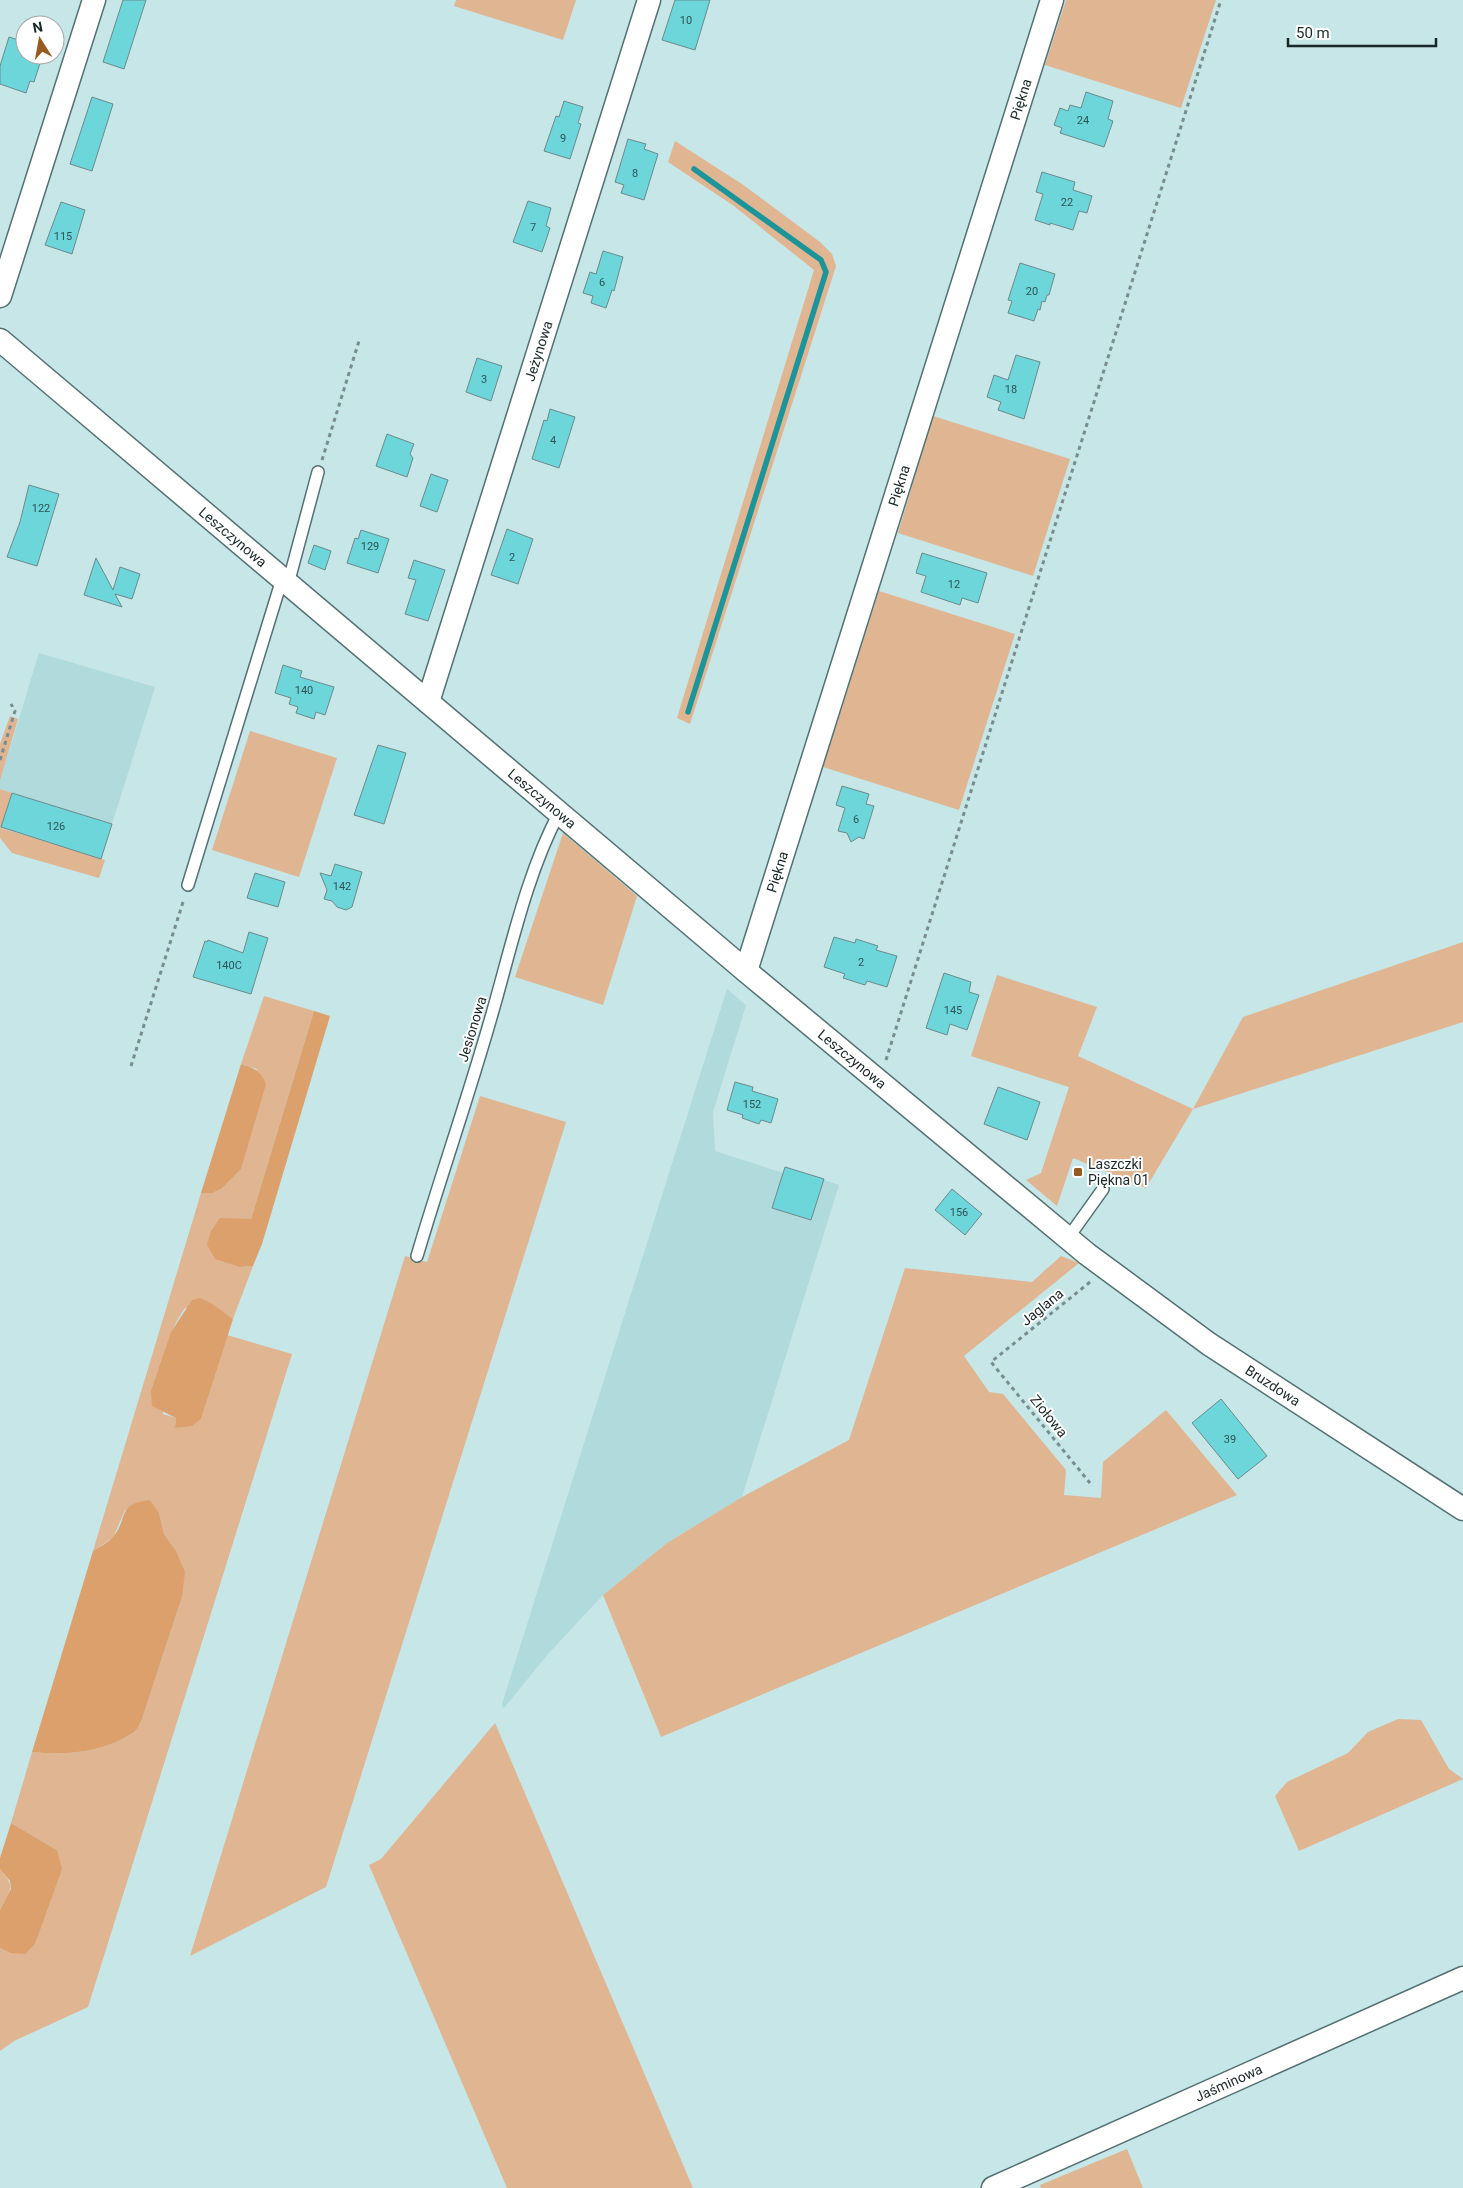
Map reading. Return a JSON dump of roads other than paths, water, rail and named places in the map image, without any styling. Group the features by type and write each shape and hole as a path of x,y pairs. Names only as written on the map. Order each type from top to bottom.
{"street":[{"path":"0,296 94,0"},
{"name":"Jeżynowa","path":"428,702 649,0"},
{"name":"Piękna","path":"746,971 1052,0"},
{"name":"Leszczynowa","path":"0,340 559,814 1087,1254"},
{"name":"Bruzdowa","path":"1087,1254 1209,1344 1463,1509"},
{"name":"Jaśminowa","path":"993,2188 1463,1978"}],"lane":[{"path":"188,884 285,582 318,472"},
{"name":"Jesionowa","path":"417,1256 490,1024 534,872 543,844 559,814"},
{"path":"1068,1238 1103,1189"}],"waterway":[{"path":"688,712 826,272 821,260 694,169"}],"place":[{"name":"Laszczki Piękna 01","path":"1078,1172"}]}
